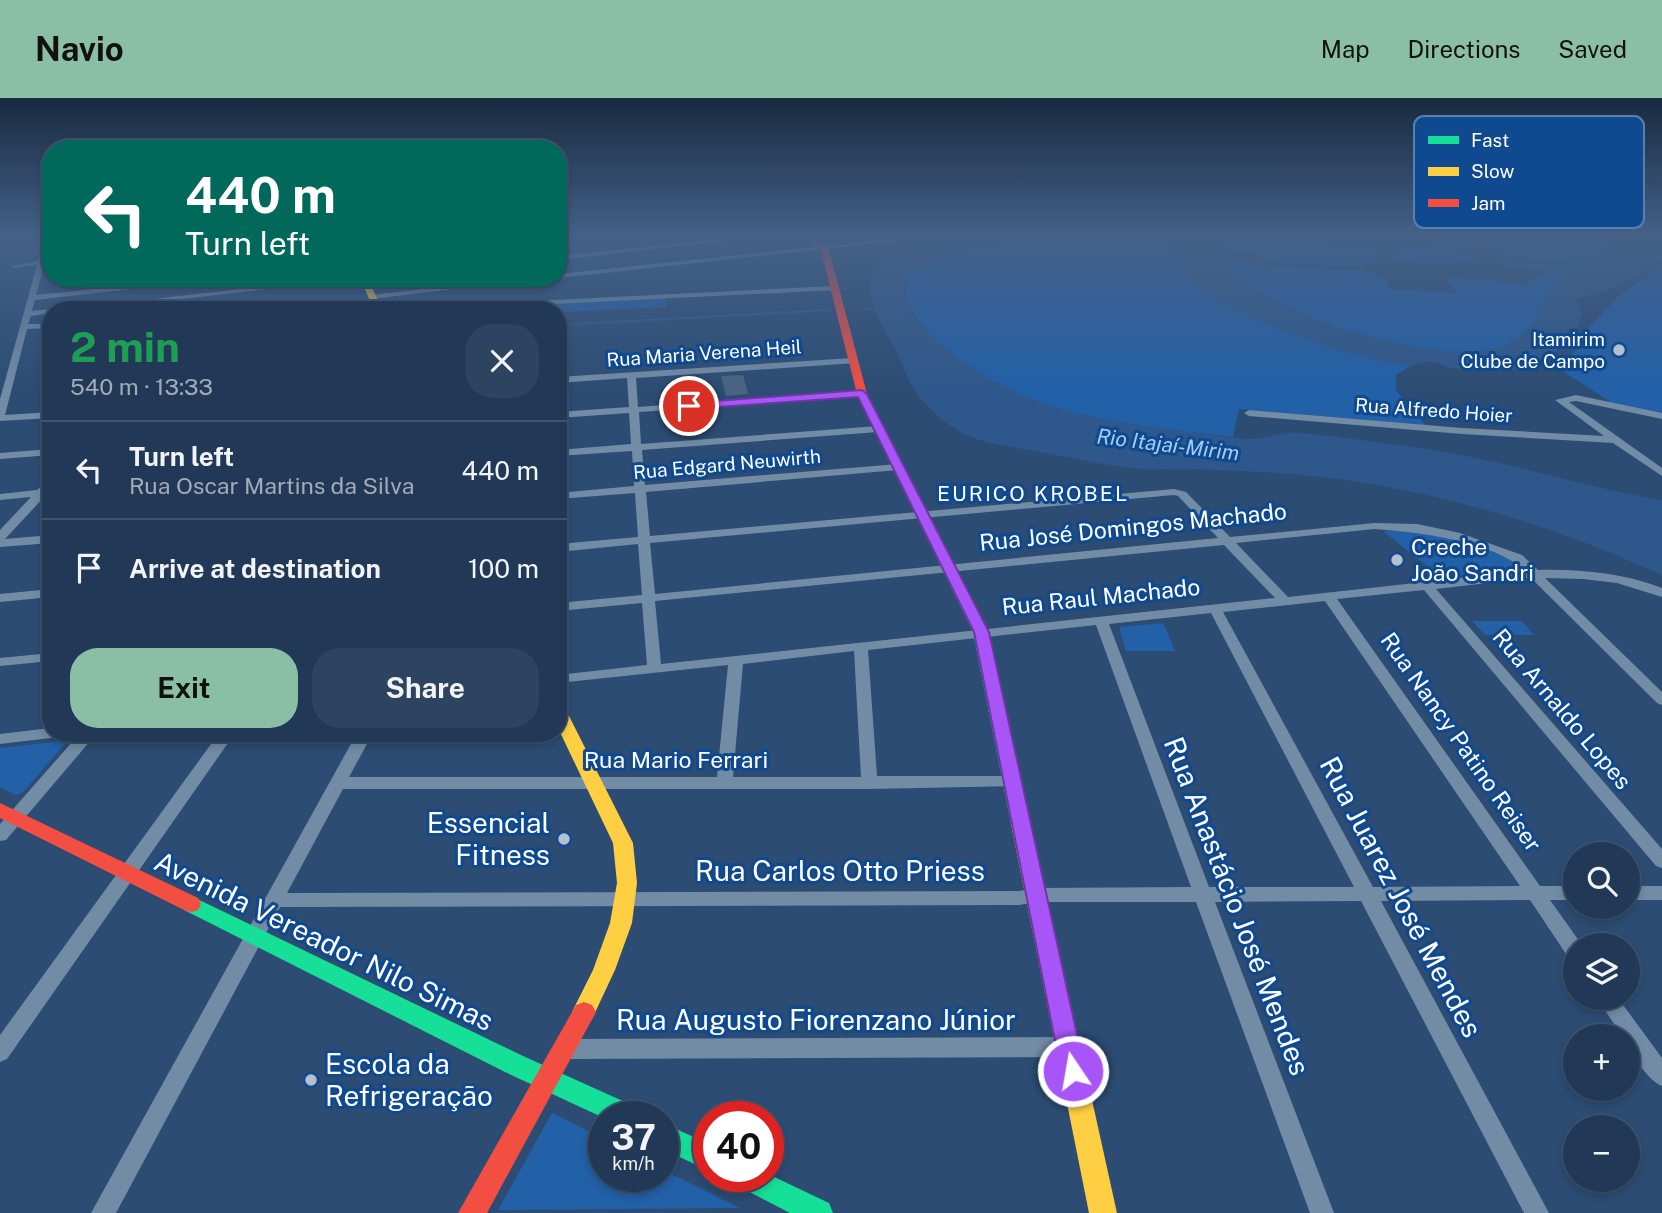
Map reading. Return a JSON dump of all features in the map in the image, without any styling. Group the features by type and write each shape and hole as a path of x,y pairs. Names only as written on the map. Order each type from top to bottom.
{"street":[{"path":"35,287 0,417 42,415"},
{"path":"32,298 134,287"},
{"path":"209,287 210,294"},
{"path":"145,301 256,287"},
{"path":"388,301 478,287"},
{"path":"565,301 833,288 862,394 982,632 1103,1213"},
{"path":"609,290 614,299"},
{"path":"28,313 42,312"},
{"path":"25,327 42,326"},
{"name":"Rua Maria Verena Heil","path":"567,379 853,361"},
{"path":"631,375 653,668"},
{"path":"567,414 862,394"},
{"path":"1662,416 1584,400 1564,397 1560,400 1662,473"},
{"name":"Rua Alfredo Hoier","path":"1249,413 1462,431 1617,440"},
{"path":"567,452 878,429"},
{"path":"0,456 42,453"},
{"name":"Rua Edgard Neuwirth","path":"567,495 898,467"},
{"path":"567,547 1174,492 1182,494 1285,601"},
{"path":"0,496 42,493"},
{"path":"0,537 42,496"},
{"name":"Rua José Domingos Machado","path":"567,606 1375,526 1417,528 1456,536 1518,558 1662,700"},
{"path":"0,543 42,540"},
{"name":"Rua Raul Machado","path":"567,678 1535,574 1566,572 1640,585 1662,593"},
{"name":"Rua Arnaldo Lopes","path":"1427,586 1662,861"},
{"path":"0,598 42,594"},
{"name":"Rua Nancy Patino Reiser","path":"1329,597 1563,934"},
{"name":"Rua Juarez José Mendes","path":"1215,608 1537,1213"},
{"name":"Rua Anastácio José Mendes","path":"1100,619 1322,1213"},
{"path":"861,646 869,783"},
{"path":"0,662 42,658"},
{"path":"724,783 737,659"},
{"path":"472,1213 565,1049 604,970 621,923 627,876 624,842 567,728"},
{"path":"0,739 42,734"},
{"path":"0,835 8,813 80,742"},
{"path":"0,1052 221,742"},
{"path":"103,1213 360,742"},
{"name":"Rua Mario Ferrari","path":"337,783 1014,782"},
{"name":"Avenida Vereador Nilo Simas","path":"8,813 254,936 595,1101"},
{"name":"Rua Carlos Otto Priess","path":"273,900 1563,893"},
{"path":"1640,893 1662,893"},
{"path":"1615,1010 1662,1076"},
{"name":"Rua Augusto Fiorenzano Júnior","path":"565,1049 1068,1047"},
{"path":"778,1192 819,1213"}],"shaded area":[{"path":"1200,287 1226,304 1339,350 1412,365 1396,375 1396,390 1425,425 1239,409 1233,437 1150,427 1068,411 1029,399 992,382 957,359 921,324 911,310 905,289"},
{"path":"1252,287 1389,287 1459,293 1452,287 1555,287 1524,334 1500,347 1474,352 1440,351 1363,335 1289,308"},
{"name":"Itamirim Clube de Campo","path":"1631,287 1662,287 1662,413 1612,403 1564,372 1588,328"},
{"path":"666,298 666,307 567,312 567,303"},
{"path":"1401,530 1482,547 1510,560 1520,569 1443,579 1383,531"},
{"path":"1472,621 1522,621 1534,635 1485,635"},
{"path":"1163,623 1175,651 1126,651 1119,627"},
{"path":"53,742 62,742 64,745 22,793 16,795 0,787 0,748"},
{"path":"552,1113 588,1131 588,1192 679,1192 679,1178 693,1185 693,1192 708,1192 740,1208 498,1210"}],"water":[{"name":"Rio Itajaí-Mirim","path":"870,287 906,287 904,293 916,319 936,340 959,358 1010,389 1036,400 1090,416 1223,437 1257,439 1298,433 1413,447 1476,458 1662,500 1662,575 1593,546 1522,521 1413,492 1307,476 1118,466 974,438 949,424 921,399 878,317"},
{"path":"1200,287 1252,287 1289,308 1363,335 1440,351 1474,352 1500,347 1524,334 1555,287 1615,287 1576,299 1582,313 1578,326 1566,330 1572,342 1564,344 1547,359 1529,361 1537,366 1505,370 1473,370 1435,362 1411,365 1360,356 1262,322"}],"building":[{"path":"743,375 748,394 726,396 721,376"}],"waterway":[{"path":"864,309 878,309"},
{"path":"567,325 830,310"}],"traffic: fast":[{"path":"878,426 981,632 1021,824"},
{"path":"191,904 594,1101"},
{"path":"679,1143 693,1150"},
{"path":"777,1192 819,1213"}],"traffic: slow":[{"path":"368,287 374,301"},
{"path":"567,728 623,843 627,883 621,923 604,970 584,1012"},
{"path":"1021,824 1103,1213"}],"traffic: jam":[{"path":"835,287 862,394 878,426"},
{"path":"0,810 191,904"},
{"path":"472,1213 584,1012"}],"place":[{"name":"Itamirim Clube de Campo","path":"1619,350"},
{"name":"Creche João Sandri","path":"1397,560"},
{"name":"Essencial Fitness","path":"564,839"},
{"name":"Escola da Refrigeração","path":"311,1080"}],"district":[{"name":"EURICO KROBEL","path":"1033,494"}],"route":[{"path":"689,406 862,394 982,632 1073,1071"}]}
